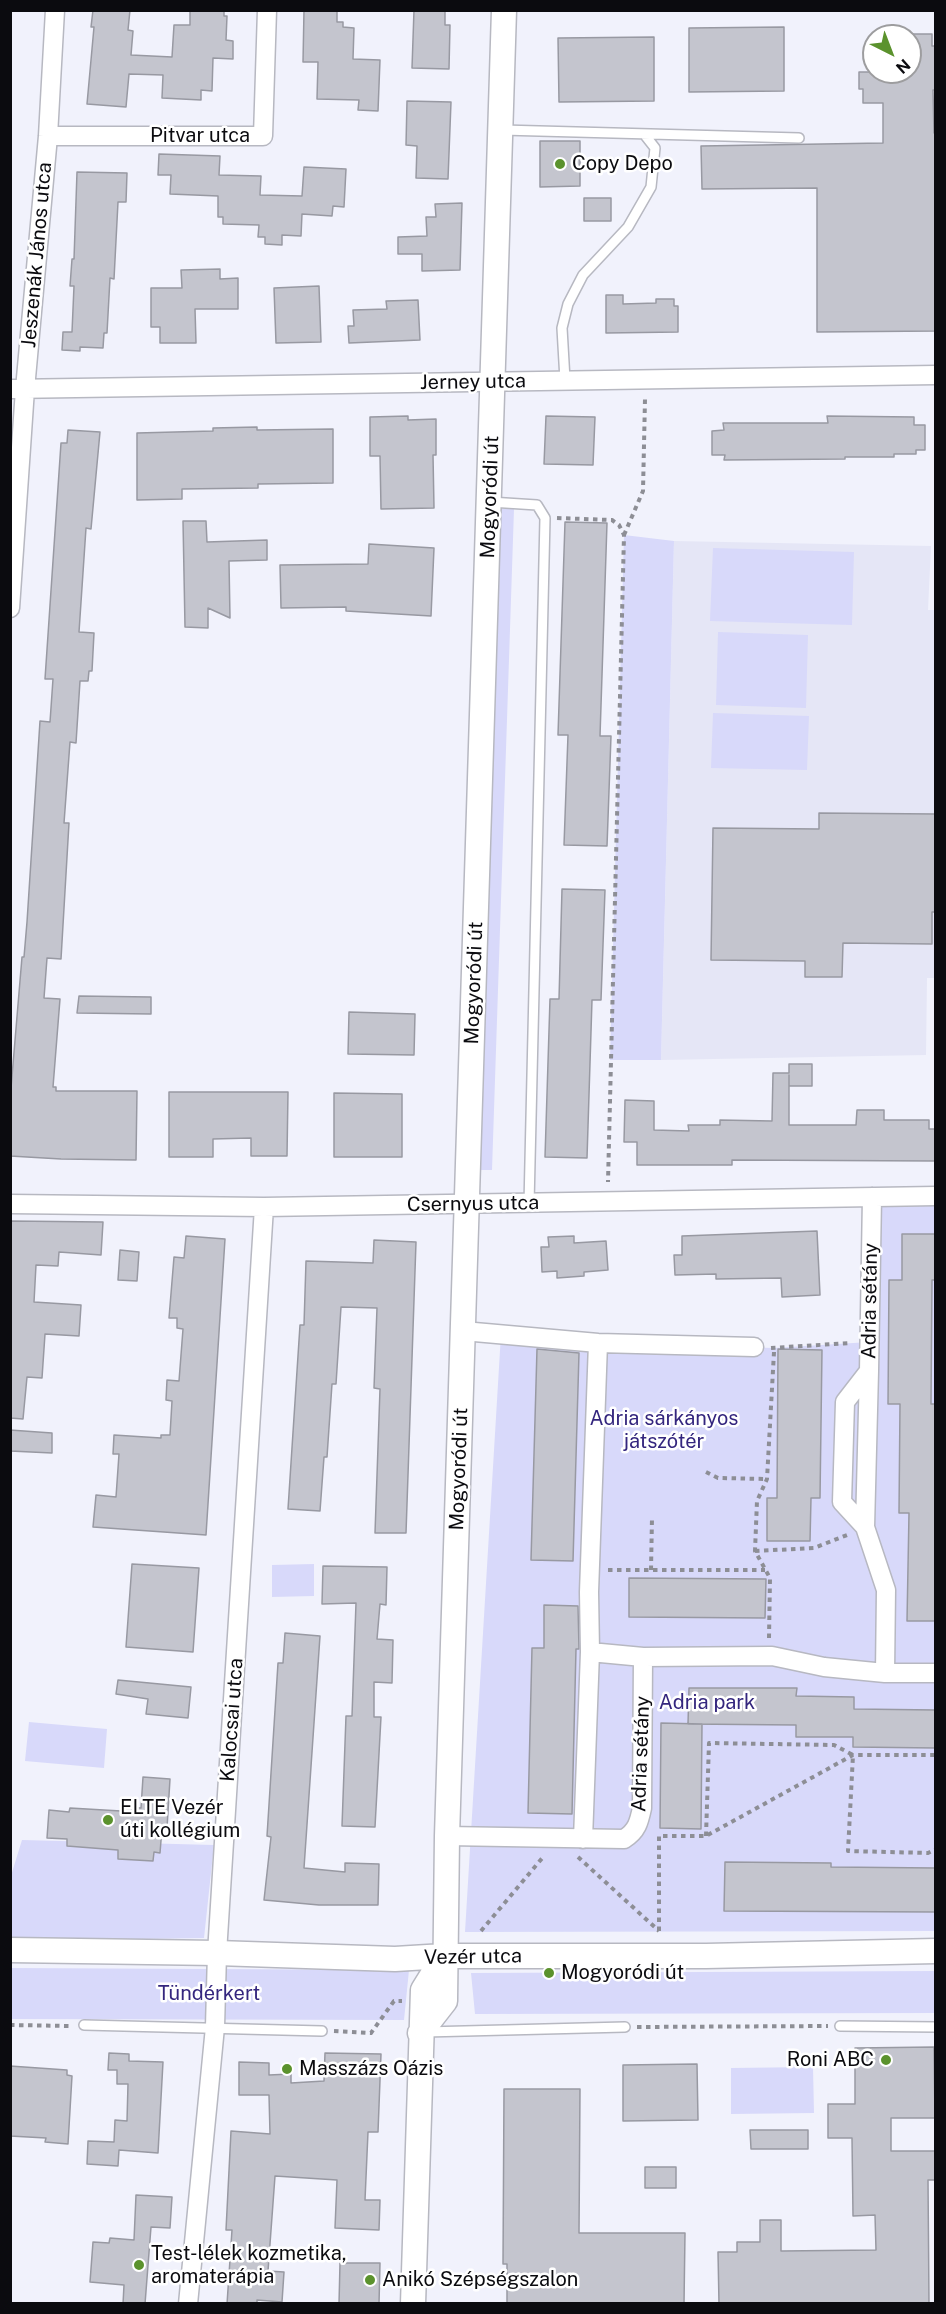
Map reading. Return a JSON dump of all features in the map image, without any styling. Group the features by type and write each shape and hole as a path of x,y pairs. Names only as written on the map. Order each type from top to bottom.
{"street":[{"name":"Jeszenák János utca","path":"11,598 18,389 48,136 55,10"},
{"name":"Pitvar utca","path":"48,136 263,136 267,10"},
{"name":"Mogyoródi út","path":"444,1956 504,10"},
{"name":"Jerney utca","path":"18,389 936,375"},
{"name":"Csernyus utca","path":"10,1204 264,1207 936,1196"},
{"name":"Adria sétány","path":"872,1197 869,1371 845,1402 842,1502 865,1527 886,1590 885,1673"},
{"name":"Kalocsai utca","path":"188,2304 215,2027 217,1953 264,1207"},
{"path":"463,1331 598,1343 754,1347"},
{"path":"583,1839 598,1343"},
{"path":"590,1652 643,1656 768,1656 824,1667 885,1673 936,1673"},
{"name":"Adria sétány","path":"447,1836 624,1839 631,1835 639,1825 642,1808 643,1656"},
{"name":"Vezér utca","path":"10,1950 217,1953 395,1959 444,1956 706,1956 936,1951"},
{"path":"413,2304 423,1990 444,1956"}],"lane":[{"path":"501,130 800,138"},
{"path":"565,380 562,328 568,304 583,275 628,227 651,186 655,148 644,134"},
{"path":"490,501 537,505 545,518 528,1204"},
{"path":"84,2025 322,2031"},
{"path":"840,2026 936,2027"},
{"path":"420,2033 625,2027"}],"path":[{"path":"607,1202 624,536 643,491 645,380"},
{"path":"545,518 612,520 619,525 624,536"},
{"path":"754,1347 774,1348 869,1342"},
{"path":"768,1656 770,1578 755,1551 757,1501 767,1479 774,1348"},
{"path":"706,1472 718,1478 767,1479"},
{"path":"651,1570 652,1518"},
{"path":"755,1551 814,1548 865,1527"},
{"path":"590,1570 766,1570"},
{"path":"706,1836 709,1743 834,1745 853,1755 936,1755"},
{"path":"481,1931 558,1839 660,1931 659,1836 706,1836 853,1755"},
{"path":"853,1755 848,1851 928,1853 936,1849"},
{"path":"10,2025 84,2025"},
{"path":"625,2027 840,2026"}],"shaded area":[{"path":"674,541 931,546 928,610 936,610 936,978 927,978 926,1055 661,1060"}],"green space":[{"path":"495,509 514,509 492,1170 473,1170"},
{"path":"624,535 674,541 661,1060 610,1060"},
{"path":"713,548 854,552 852,625 710,621"},
{"path":"718,632 808,635 806,708 716,705"},
{"path":"713,713 809,716 807,770 711,768"},
{"name":"Adria park","path":"935,1196 935,1931 465,1932 501,1334 598,1343 774,1348 869,1342 872,1197"},
{"path":"314,1564 314,1596 272,1597 272,1565"},
{"path":"29,1722 107,1729 104,1768 25,1761"},
{"path":"22,1840 214,1845 204,1938 11,1941 10,1879"},
{"name":"Tündérkert","path":"11,1968 409,1970 404,2020 11,2019"},
{"path":"935,1971 935,2013 475,2014 471,1973"},
{"path":"813,2067 814,2113 731,2114 731,2068"}],"building":[{"path":"93,10 130,10 128,30 133,31 131,55 172,57 174,25 190,25 190,10 224,10 224,16 227,16 226,40 233,41 233,59 213,58 212,91 201,90 201,100 162,98 163,75 129,74 126,107 87,104 94,27 91,27"},
{"path":"304,10 337,10 337,22 343,22 343,27 354,28 353,59 380,60 378,111 358,110 359,100 317,99 318,62 303,62"},
{"path":"414,10 445,10 445,25 450,25 449,69 412,68"},
{"path":"784,27 784,91 689,92 689,28"},
{"path":"922,34 932,34 932,46 936,46 936,90 933,90 934,133 936,133 936,331 817,332 817,188 702,189 701,146 883,143 883,103 863,103 863,89 859,89 859,72 862,72 862,84 922,84"},
{"path":"654,37 654,101 559,102 558,38"},
{"path":"407,101 451,102 448,179 416,178 417,146 406,145"},
{"name":"Copy Depo","path":"540,141 580,141 580,186 540,187"},
{"path":"159,154 220,156 219,175 261,176 260,195 302,196 304,167 346,169 344,207 333,206 332,216 302,214 301,236 282,235 282,245 265,244 265,237 258,237 259,225 223,224 223,217 218,217 218,196 170,194 171,175 158,175"},
{"path":"77,172 127,173 126,202 118,202 114,279 110,278 107,333 104,333 103,348 80,347 80,351 62,350 63,332 72,332 74,286 70,286 72,259 74,259"},
{"path":"584,198 611,198 611,221 584,221"},
{"path":"462,203 460,270 422,271 422,254 398,254 398,237 427,236 426,217 436,217 435,204"},
{"path":"220,269 220,279 238,278 238,309 195,309 196,343 160,343 160,327 151,327 151,288 182,288 181,270"},
{"path":"319,286 321,342 276,343 274,288"},
{"path":"606,295 623,295 623,304 656,303 656,299 674,299 674,306 678,306 678,332 606,333"},
{"path":"418,300 420,340 349,343 348,326 354,326 353,310 387,309 386,301"},
{"path":"408,416 408,420 436,419 436,455 433,455 434,508 381,509 380,456 370,456 370,417"},
{"path":"546,416 595,417 593,465 544,464"},
{"path":"827,416 914,417 914,425 925,425 925,450 916,450 916,454 894,454 894,457 845,457 845,459 724,460 725,455 712,455 712,431 724,430 723,423 828,423"},
{"path":"257,427 257,430 333,429 333,483 258,484 258,488 182,489 182,499 137,500 137,433"},
{"path":"68,430 100,432 91,529 86,528 79,632 94,633 92,671 89,671 88,681 80,681 76,743 70,742 64,823 69,823 61,959 47,958 44,998 60,999 53,1087 56,1087 56,1091 137,1091 136,1160 10,1156 10,1100 27,922 40,721 50,722 53,679 45,679 61,443 67,443"},
{"path":"183,521 206,521 207,542 267,540 267,560 229,561 230,618 208,608 208,628 185,627"},
{"path":"565,522 607,523 600,736 611,736 607,846 564,845 568,735 558,735"},
{"path":"369,544 434,548 431,616 346,611 346,607 281,608 280,565 368,564"},
{"path":"819,813 936,814 936,912 932,912 932,944 843,943 842,977 805,977 805,961 711,960 713,828 819,829"},
{"path":"562,889 605,890 601,1000 592,1000 587,1158 545,1157 550,999 559,999"},
{"path":"79,996 151,997 151,1014 77,1013"},
{"path":"349,1012 415,1014 414,1055 348,1054"},
{"path":"789,1064 812,1064 812,1086 789,1086 789,1125 856,1125 857,1110 884,1110 884,1120 929,1120 929,1129 936,1129 936,1161 732,1160 732,1165 637,1165 637,1142 624,1142 625,1100 654,1101 654,1130 689,1131 688,1125 720,1125 720,1120 772,1121 773,1073 789,1073"},
{"path":"169,1092 288,1092 287,1156 251,1156 251,1138 213,1139 213,1157 169,1157"},
{"path":"334,1093 402,1094 402,1157 334,1157"},
{"path":"10,1221 103,1222 101,1255 59,1252 58,1266 36,1265 34,1302 81,1305 79,1336 45,1334 42,1378 27,1377 23,1419 10,1418"},
{"path":"817,1231 820,1295 782,1297 781,1278 716,1279 716,1274 675,1275 674,1255 682,1255 682,1236"},
{"path":"902,1234 936,1234 936,1280 932,1280 931,1404 936,1404 936,1621 907,1621 909,1513 899,1513 900,1404 888,1404 889,1280 902,1280"},
{"path":"186,1236 225,1239 206,1535 93,1527 96,1495 116,1497 119,1454 113,1454 114,1435 161,1438 161,1435 170,1435 172,1401 166,1400 167,1380 179,1381 183,1329 177,1328 177,1318 169,1318 174,1257 184,1258"},
{"path":"574,1236 574,1243 606,1241 608,1270 584,1272 584,1276 557,1278 557,1271 542,1272 541,1247 549,1247 548,1237"},
{"path":"374,1240 416,1242 406,1533 375,1533 380,1389 374,1388 377,1308 341,1307 336,1384 332,1384 327,1457 324,1457 320,1511 288,1509 300,1325 304,1325 306,1261 373,1263"},
{"path":"120,1250 139,1252 137,1281 118,1280"},
{"path":"537,1349 579,1353 573,1561 531,1560"},
{"path":"778,1349 822,1350 820,1498 811,1498 810,1541 767,1541 767,1498 777,1498"},
{"path":"10,1430 52,1433 52,1453 10,1451"},
{"path":"132,1564 199,1568 193,1652 126,1647"},
{"path":"323,1566 387,1567 386,1605 380,1604 377,1639 393,1640 392,1683 374,1682 374,1717 381,1717 375,1827 342,1826 346,1716 352,1716 356,1603 322,1604"},
{"path":"629,1578 766,1579 765,1618 629,1617"},
{"path":"544,1605 578,1606 579,1649 576,1649 572,1814 528,1813 532,1648 544,1648"},
{"path":"285,1633 320,1636 304,1868 345,1872 345,1863 379,1864 378,1905 319,1905 264,1900 271,1837 267,1836 278,1663 283,1663"},
{"path":"118,1680 191,1687 188,1718 146,1714 148,1699 116,1694"},
{"path":"689,1688 797,1688 796,1696 854,1697 854,1709 936,1710 936,1748 853,1747 853,1737 796,1737 796,1725 688,1724"},
{"path":"661,1723 702,1724 701,1829 660,1828"},
{"name":"ELTE Vezér úti kollégium","path":"143,1777 170,1779 167,1828 162,1828 160,1853 154,1852 153,1861 118,1859 118,1850 67,1846 67,1839 47,1838 49,1810 69,1812 70,1808 121,1811 122,1807 141,1808"},
{"path":"725,1862 831,1863 831,1867 936,1868 936,1912 724,1911"},
{"path":"934,2047 935,2118 891,2118 891,2151 936,2151 936,2180 928,2180 929,2304 719,2304 718,2252 737,2252 737,2242 760,2242 760,2220 781,2220 781,2251 876,2250 875,2215 853,2216 852,2138 828,2138 828,2104 855,2104 855,2048"},
{"path":"109,2053 129,2054 129,2061 163,2062 158,2153 119,2150 118,2166 87,2164 88,2141 114,2142 115,2120 127,2121 128,2084 117,2084 117,2070 108,2070"},
{"path":"325,2053 381,2054 378,2132 368,2132 365,2200 380,2200 379,2230 335,2228 337,2180 275,2176 268,2271 284,2272 282,2302 257,2300 257,2304 227,2304 232,2230 226,2230 231,2131 270,2134 269,2095 239,2095 239,2062 269,2063 269,2075 291,2074 291,2083 324,2081"},
{"path":"697,2064 698,2120 623,2121 623,2065"},
{"path":"10,2066 67,2070 67,2075 72,2076 68,2144 45,2142 46,2138 10,2136"},
{"path":"504,2089 580,2089 579,2233 685,2233 684,2304 507,2304 507,2264 503,2264"},
{"path":"750,2130 808,2130 808,2149 751,2149"},
{"path":"645,2167 676,2167 676,2188 645,2188"},
{"path":"136,2195 172,2197 170,2228 151,2227 145,2304 123,2304 124,2285 90,2282 93,2242 109,2243 110,2238 134,2240"},
{"path":"340,2263 380,2263 379,2304 339,2304"}],"place":[{"name":"Copy Depo","path":"560,164"},
{"name":"ELTE Vezér úti kollégium","path":"108,1820"},
{"name":"Mogyoródi út","path":"549,1973"},
{"name":"Roni ABC","path":"886,2060"},
{"name":"Masszázs Oázis","path":"287,2069"},
{"name":"Test-lélek kozmetika, aromaterápia","path":"139,2265"},
{"name":"Anikó Szépségszalon","path":"370,2280"}],"park label":[{"name":"Adria sárkányos játszótér","path":"664,1430"}]}
